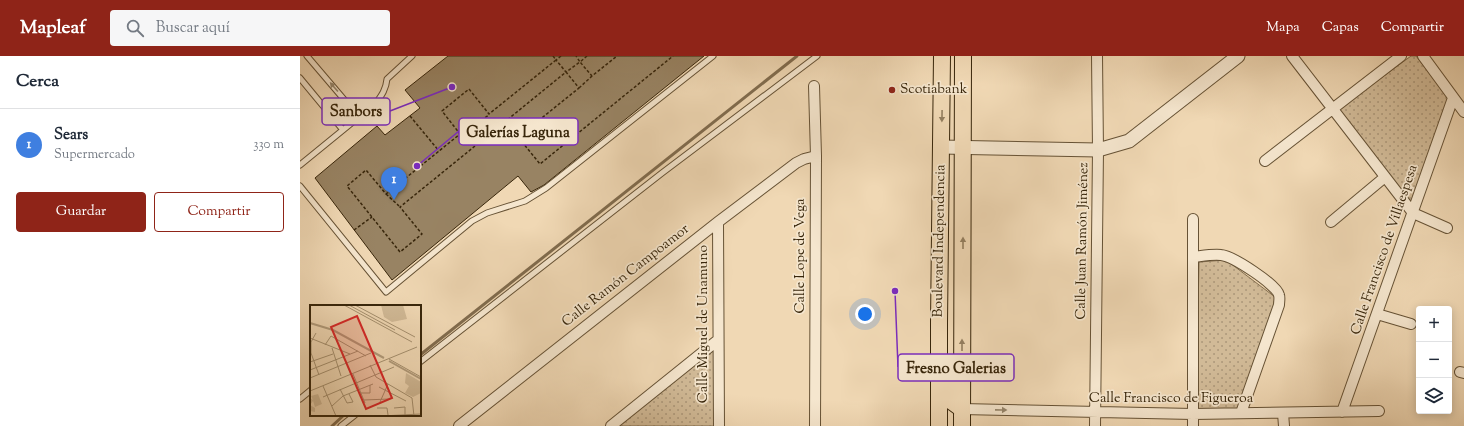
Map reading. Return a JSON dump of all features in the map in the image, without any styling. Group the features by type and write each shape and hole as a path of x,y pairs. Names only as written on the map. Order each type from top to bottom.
{"main road":[{"name":"Boulevard Independencia","path":"942,56 939,322 943,423"},
{"name":"Boulevard Independencia","path":"962,426 963,56"},
{"path":"939,322 947,355 951,401 962,409"}],"street":[{"name":"Calle Juan Ramón Jiménez","path":"1095,426 1098,150 1097,56"},
{"path":"941,147 1098,150 1128,141 1238,56"},
{"path":"1292,56 1413,213 1447,228"},
{"path":"1265,161 1401,56"},
{"path":"1423,56 1464,112"},
{"name":"Calle Lope de Vega","path":"814,86 816,156 815,426"},
{"name":"Calle Francisco de Villaespesa","path":"1342,412 1453,98"},
{"name":"Calle Ramón Campoamor","path":"464,424 718,222 796,163 816,156"},
{"path":"1331,222 1385,177"},
{"path":"1193,219 1193,426"},
{"name":"Calle Miguel de Unamuno","path":"718,222 719,426"},
{"path":"1193,256 1220,255 1230,257 1273,286 1279,295 1279,305 1241,413"},
{"path":"1377,314 1411,324"},
{"path":"611,426 718,340"},
{"name":"Calle Francisco de Figueroa","path":"962,409 1193,414 1342,412 1379,410"},
{"path":"1283,413 1284,426"}],"lane":[{"path":"307,56 359,117"},
{"path":"300,165 376,103 383,94 387,79 412,56"},
{"path":"300,186 386,292 472,220 487,213 525,201 546,188 713,56"},
{"path":"421,361 656,178 817,56"},
{"path":"300,78 343,130"},
{"path":"300,399 310,391"},
{"path":"342,426 354,416"}],"path":[{"path":"553,56 579,88"},
{"path":"386,194 438,151 489,114 561,56"},
{"path":"576,56 592,76"},
{"path":"400,207 587,56"},
{"path":"617,56 518,137 540,164 673,56"},
{"path":"460,134 442,111 469,89 489,114"},
{"path":"410,116 438,151"},
{"path":"366,170 386,194 400,207 422,234 400,252 347,186 366,170"},
{"path":"354,230 372,217"}],"shaded area":[{"path":"1411,56 1416,56 1450,99 1411,203 1339,109"},
{"path":"1226,260 1275,297 1276,305 1239,411 1196,412 1199,262"},
{"path":"714,350 714,426 619,426"}],"building":[{"path":"448,56 704,56 544,185 531,192 518,176 392,280 315,178 377,126 385,135 420,108 405,90"}],"waterway":[{"path":"421,354 797,56"},
{"path":"332,426 343,416"}],"place":[{"name":"Sanbors","path":"452,87"},
{"name":"Scotiabank","path":"892,90"},
{"name":"Galerías Laguna","path":"417,166"},
{"name":"Sears","path":"394,200"},
{"name":"Fresno Galerias","path":"895,291"}]}
